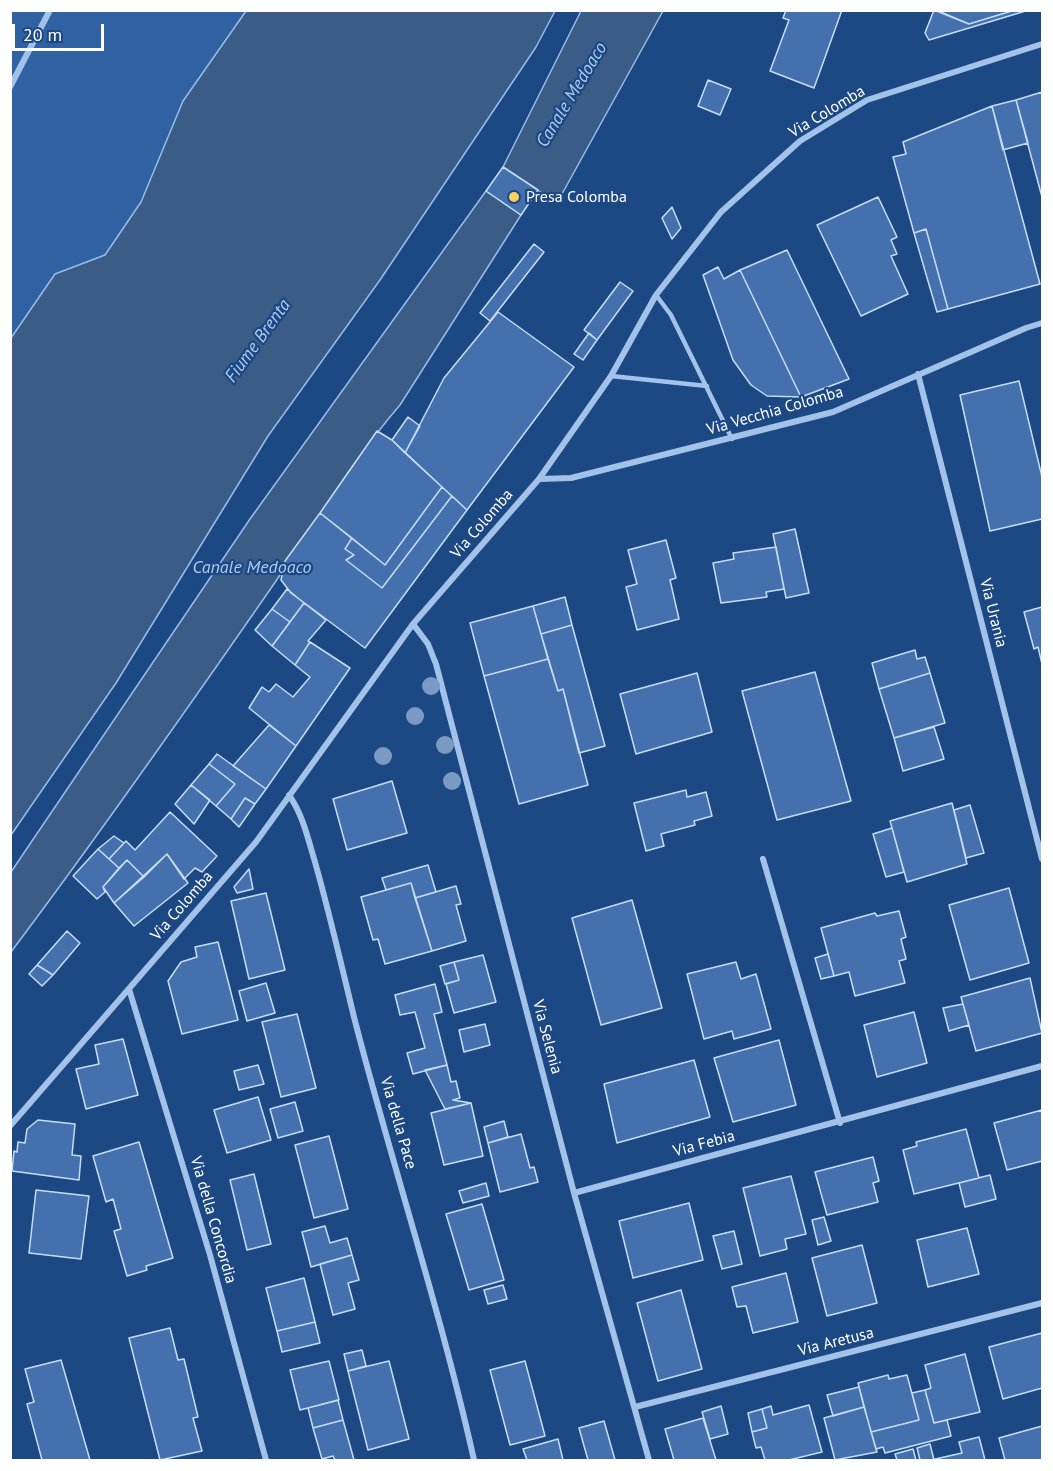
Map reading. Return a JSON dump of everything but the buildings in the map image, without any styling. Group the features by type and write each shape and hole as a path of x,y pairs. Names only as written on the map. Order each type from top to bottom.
{"street":[{"path":"10,87 50,10"},
{"name":"Via Colomba","path":"10,1126 256,842 413,624 539,479 611,376 656,295 721,212 800,141 867,100 1042,44"},
{"name":"Via Vecchia Colomba","path":"539,479 560,480 833,412 1042,323"},
{"name":"Via Urania","path":"918,374 1042,859"},
{"name":"Via Selenia","path":"413,624 428,644 436,664 574,1193 649,1461"},
{"name":"Via della Pace","path":"289,795 296,805 304,826 324,895 356,1023 456,1382 474,1461"},
{"path":"763,859 840,1123"},
{"name":"Via della Concordia","path":"129,989 210,1255 266,1461"},
{"name":"Via Febia","path":"574,1193 840,1123 1042,1066"},
{"name":"Via Aretusa","path":"635,1407 1042,1303"}],"lane":[{"path":"656,295 671,315 732,439"},
{"path":"611,376 706,386"}],"shaded area":[{"path":"11,11 246,11 183,101 141,202 105,255 55,274 11,338"}],"water":[{"name":"Fiume Brenta","path":"246,11 555,11 536,47 380,280 268,436 116,683 11,835 11,338 55,274 105,255 141,202 183,101"},
{"path":"581,11 663,11 557,203 503,167"},
{"name":"Canale Medoaco","path":"486,191 521,215 400,405 347,474 172,730 11,952 11,872 250,519"}],"place":[{"name":"Presa Colomba","path":"514,197"}]}
